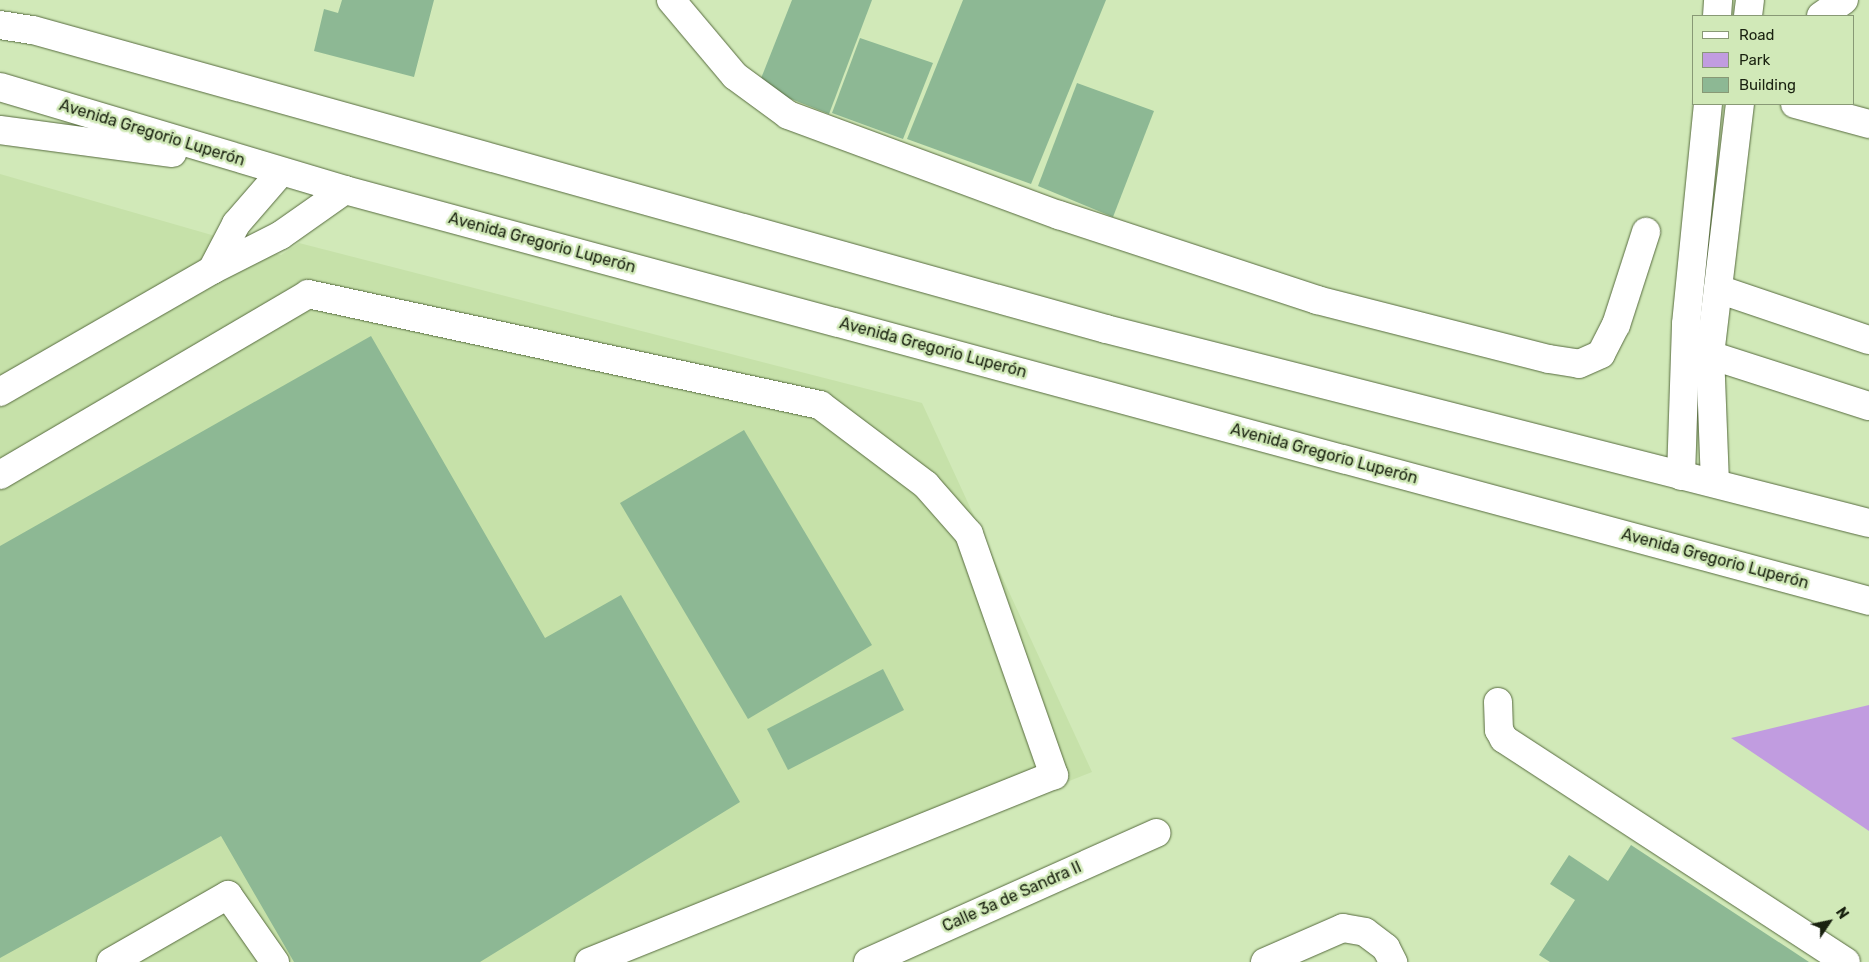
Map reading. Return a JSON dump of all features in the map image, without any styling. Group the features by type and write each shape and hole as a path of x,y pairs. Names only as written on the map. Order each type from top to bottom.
{"main road":[{"path":"671,0 735,76 788,115 1059,215 1317,300 1549,359 1579,364 1601,354 1616,324 1646,232"},
{"path":"1716,15 1718,0"},
{"path":"1748,15 1750,0"},
{"path":"1822,15 1844,0"},
{"path":"0,21 1106,329 1869,523"},
{"path":"0,25 33,30"},
{"name":"Avenida Gregorio Luperón","path":"0,87 242,162 1869,600"},
{"path":"1681,476 1686,324 1708,105"},
{"path":"1715,483 1710,355 1740,105"},
{"path":"1799,105 1869,124"},
{"path":"0,130 242,162"},
{"path":"212,270 236,224 281,172"},
{"path":"3,386 212,270 281,235 345,190"},
{"path":"1718,289 1869,340"},
{"path":"0,475 308,294 820,405 926,485 969,534 1054,775 589,962"},
{"path":"1710,355 1869,406"},
{"path":"1498,702 1499,730 1504,739 1846,962"},
{"name":"Calle 3a de Sandra II","path":"868,962 1156,833"},
{"path":"111,962 228,895 276,962"},
{"path":"1265,962 1343,928 1365,932 1386,948 1393,962"}],"shaded area":[{"path":"0,174 281,255 299,243 922,403 1092,772 610,962 0,962"}],"green space":[{"path":"1869,705 1869,831 1731,738"}],"building":[{"path":"342,0 434,0 414,77 314,51 324,9 338,13"},
{"path":"792,0 872,0 829,114 758,86"},
{"path":"963,0 1106,0 1031,184 907,139"},
{"path":"860,38 933,63 903,139 832,113"},
{"path":"1077,83 1154,111 1113,217 1038,186"},
{"path":"371,336 545,638 621,595 740,802 480,962 294,962 221,836 0,958 0,546"},
{"path":"744,430 872,645 748,719 620,503"},
{"path":"883,669 904,710 788,770 767,729"},
{"path":"1631,845 1809,962 1550,962 1539,955 1575,900 1550,884 1569,855 1608,881"}]}
